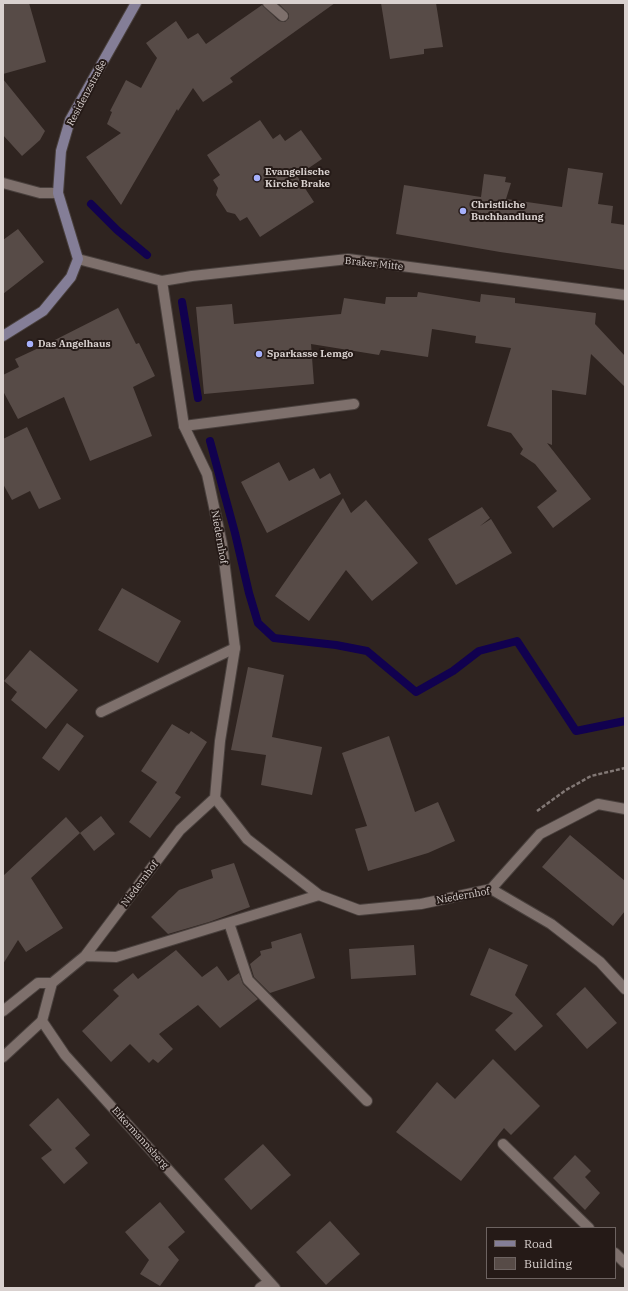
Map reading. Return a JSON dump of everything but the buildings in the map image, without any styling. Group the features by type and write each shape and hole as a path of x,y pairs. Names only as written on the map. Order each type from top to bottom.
{"street":[{"name":"Residenzstraße","path":"78,259 58,193 61,151 70,120 136,3"},
{"path":"268,3 283,16"},
{"path":"3,183 40,193 58,193"},
{"path":"3,336 42,311 71,277 78,259"},
{"name":"Braker Mitte","path":"78,259 162,281 192,276 348,260 625,295"},
{"name":"Niedernhof","path":"52,983 85,956 180,830 215,798 220,741 235,648 222,544 207,474 184,426 162,281"},
{"path":"184,426 354,404"},
{"path":"101,712 235,648"},
{"name":"Niedernhof","path":"215,798 247,839 319,896 359,910 421,904 491,889 551,924 600,962 625,989"},
{"path":"491,889 540,834 598,804 625,809"},
{"path":"85,956 116,957 319,896"},
{"path":"229,923 248,980 367,1101"},
{"path":"3,1011 38,983 52,983 42,1021 3,1057"},
{"name":"Eikermannsberg","path":"42,1021 65,1055 272,1285 260,1288"},
{"path":"503,1144 588,1227"},
{"path":"616,1254 625,1263"}],"waterway":[{"path":"91,204 117,230 147,255"},
{"path":"182,302 198,398"},
{"path":"210,441 258,623 274,638 336,645 367,651 416,692 453,671 479,651 517,641 576,731 625,721"}],"place":[{"name":"Evangelische Kirche Brake","path":"257,178"},
{"name":"Christliche Buchhandlung","path":"463,211"},
{"name":"Das Angelhaus","path":"30,344"},
{"name":"Sparkasse Lemgo","path":"259,354"}]}
